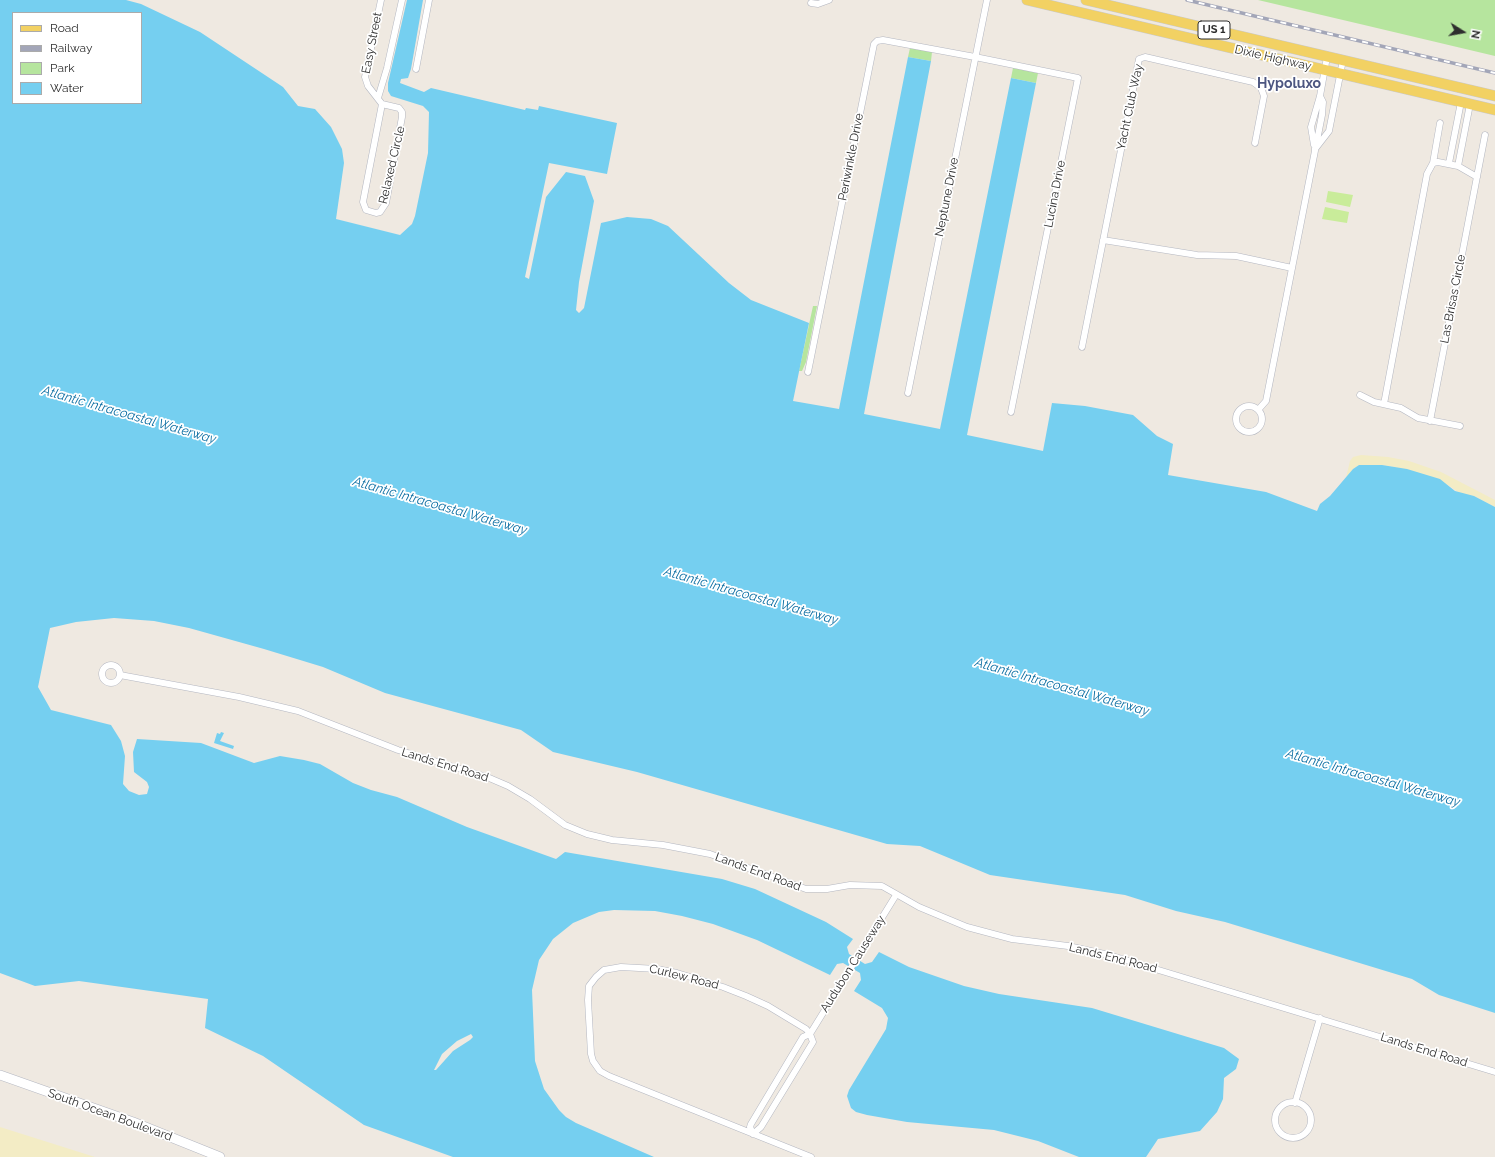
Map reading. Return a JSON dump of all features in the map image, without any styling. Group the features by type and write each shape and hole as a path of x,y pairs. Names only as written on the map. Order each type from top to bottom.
{"main road":[{"name":"Dixie Highway","path":"1027,0 1495,110"},
{"name":"Dixie Highway","path":"1086,0 1495,96"},
{"name":"South Ocean Boulevard","path":"0,1075 125,1119 220,1157"}],"street":[{"name":"Easy Street","path":"381,0 365,76 368,86 382,104"},
{"path":"378,98 387,68 402,0"},
{"path":"416,69 429,0"},
{"path":"811,3 818,4 828,0"},
{"name":"Neptune Drive","path":"908,393 974,57 987,0"},
{"name":"Periwinkle Drive","path":"808,372 874,44 877,41 883,40 974,57"},
{"name":"Lucina Drive","path":"974,57 1078,78 1011,412"},
{"name":"Yacht Club Way","path":"1082,347 1139,59 1145,57 1253,82 1261,88 1264,96 1255,143"},
{"path":"1315,149 1311,127 1320,96 1327,57"},
{"path":"1315,149 1329,131 1342,60"},
{"path":"1258,410 1266,401 1322,115 1323,102 1320,96"},
{"path":"1449,163 1466,103"},
{"path":"1458,166 1466,103"},
{"name":"Relaxed Circle","path":"382,104 399,108 402,112 402,117 386,203 380,212 376,213 366,210 363,202 382,104"},
{"path":"1314,113 1331,118"},
{"path":"1384,404 1427,174 1433,163 1440,123"},
{"name":"Las Brisas Circle","path":"1430,420 1485,135"},
{"path":"1433,163 1449,163 1458,166 1477,177"},
{"path":"1103,240 1197,255 1236,256 1292,268"},
{"path":"1360,395 1384,404 1401,408 1418,418 1460,426"},
{"path":"1251,406 1258,410 1262,418 1260,427 1252,432 1240,429 1236,421 1240,410 1251,406"},
{"name":"Lands End Road","path":"120,675 243,698 298,711 398,750 487,777 508,786 530,799 565,825 587,834 612,840 670,846 710,854 806,889 827,890 850,885 882,886 896,895 942,918 967,927 1012,939 1068,946 1109,954 1495,1072"},
{"name":"Audubon Causeway","path":"810,1034 813,1042 761,1127 753,1134 750,1128 751,1124 803,1037 810,1034 896,895"},
{"name":"Curlew Road","path":"810,1034 800,1024 746,996 723,987 677,973 649,968 614,967 600,973 589,986 588,1000 591,1054 593,1061 600,1071 609,1076 811,1157"},
{"path":"1295,1103 1320,1018"},
{"path":"1295,1103 1309,1112 1311,1123 1305,1134 1295,1138 1278,1131 1274,1120 1278,1110 1283,1105 1295,1103"}],"green space":[{"path":"1258,0 1495,0 1495,56 1360,24"},
{"path":"910,48 932,52 931,61 908,57"},
{"path":"1013,68 1038,73 1036,83 1011,78"},
{"path":"1328,191 1353,195 1350,207 1326,202"},
{"path":"1325,207 1349,212 1347,223 1322,219"},
{"path":"813,306 817,306 806,362 802,371 799,371"}],"sand":[{"path":"1361,455 1388,457 1409,461 1441,472 1495,500 1495,507 1474,496 1461,494 1448,485 1395,467 1382,465 1359,465 1353,469 1346,478 1350,461 1353,457"},
{"path":"0,1127 95,1157 0,1157"}],"water":[{"name":"Atlantic Intracoastal Waterway","path":"0,0 126,0 141,4 200,32 283,87 298,106 315,109 331,127 342,149 344,163 336,219 400,235 412,224 415,216 428,153 429,112 423,106 391,96 388,91 388,83 407,0 423,0 411,69 408,78 401,79 400,83 424,92 431,88 525,110 526,108 538,110 539,106 617,123 607,174 549,163 525,277 529,279 546,197 566,172 585,176 594,201 579,282 576,310 579,313 584,308 601,223 627,217 651,219 668,226 729,283 751,300 809,323 793,401 839,409 908,57 931,61 864,414 940,429 1011,78 1036,83 967,435 1043,451 1052,403 1085,406 1133,415 1157,436 1173,444 1168,475 1266,492 1317,511 1320,504 1330,496 1353,469 1359,465 1382,465 1407,469 1440,479 1455,491 1474,496 1495,507 1495,1013 1439,995 1412,979 1225,922 1176,911 1125,895 990,875 920,846 887,844 637,772 553,752 521,730 385,693 323,667 189,628 154,621 114,618 76,622 50,628 38,687 51,710 111,725 121,741 125,756 123,784 129,791 139,795 147,794 149,787 147,782 134,772 133,752 137,739 201,743 254,763 280,756 304,760 320,764 353,783 371,790 397,797 467,827 556,859 565,852 722,879 755,889 826,922 853,939 847,947 849,954 865,964 872,962 879,952 909,967 964,986 999,994 1092,1008 1224,1048 1239,1059 1236,1069 1224,1078 1223,1099 1217,1112 1200,1131 1158,1139 1146,1157 1079,1157 1038,1141 994,1130 907,1122 856,1112 851,1108 847,1096 849,1090 886,1029 888,1018 882,1008 854,991 861,980 860,973 843,963 837,964 830,975 757,940 713,924 655,911 614,910 599,912 573,923 553,939 539,960 532,990 535,1061 544,1089 559,1110 566,1117 576,1123 654,1157 453,1157 364,1125 263,1056 205,1028 208,999 79,981 35,986 0,973","holes":["471,1034 473,1037 453,1051 436,1070 434,1070 442,1054 457,1041"]},
{"path":"221,732 224,733 220,741 234,746 233,749 214,743 217,733 220,734"}],"railway":[{"path":"1187,0 1495,73"}],"district":[{"name":"Hypoluxo","path":"1289,84"}]}
